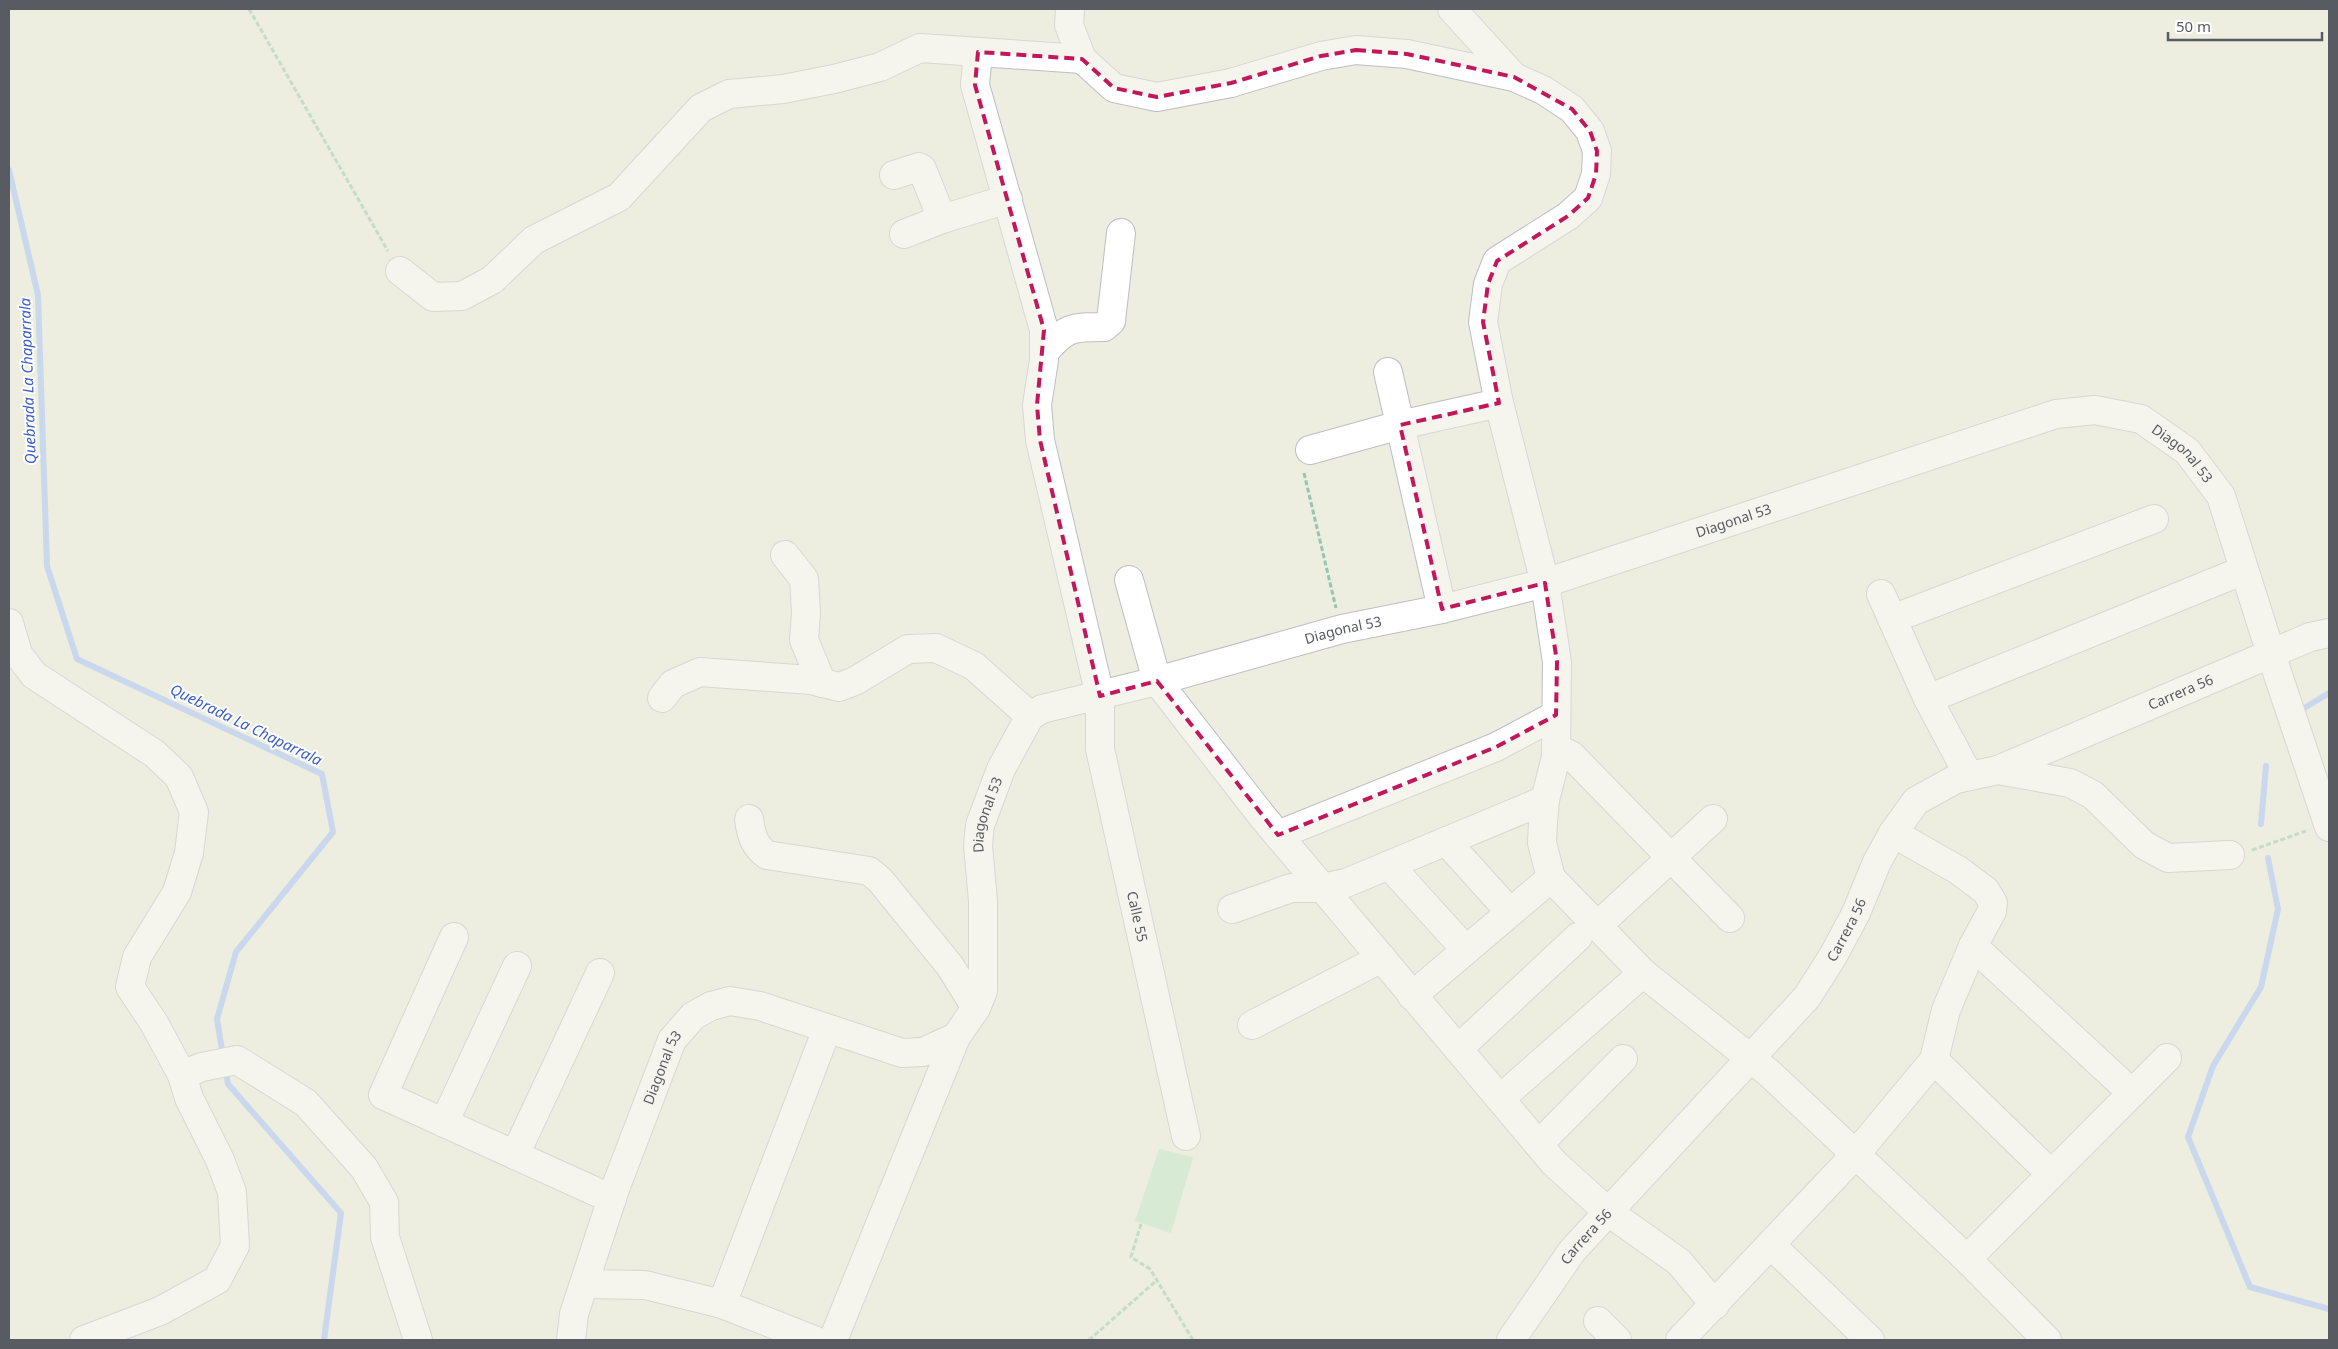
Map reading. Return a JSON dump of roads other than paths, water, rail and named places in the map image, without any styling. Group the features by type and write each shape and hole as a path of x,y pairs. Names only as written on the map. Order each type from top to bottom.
{"street":[{"path":"1070,9 1069,25 1082,59 1114,88 1157,98 1231,82 1321,56 1356,50 1407,54 1514,77 1543,90 1572,109 1590,131 1596,151 1596,174 1588,198 1568,216 1497,261 1488,284 1483,322 1499,403 1545,583 1558,662 1557,749 1545,800 1542,843 1551,878 1587,932 1769,1073 1967,1259 2047,1340"},
{"path":"1452,9 1514,77"},
{"path":"400,271 433,297 462,296 492,280 534,240 619,198 701,108 729,94 783,89 834,79 880,66 920,48 1082,59"},
{"name":"Calle 55","path":"978,52 975,85 1044,330 1044,353 1036,405 1040,440 1100,696 1100,749 1186,1136"},
{"path":"894,175 919,167 922,169 942,219"},
{"path":"904,234 942,219 1008,199"},
{"path":"1044,353 1057,337 1071,329 1104,327 1110,321 1121,233"},
{"path":"1388,372 1442,609"},
{"path":"1310,450 1400,425 1499,403"},
{"name":"Diagonal 53","path":"571,1340 574,1314 612,1199 672,1040 693,1016 711,1006 730,1001 760,1006 902,1054 923,1052 956,1037 976,1008 983,991 983,901 978,845 980,825 1001,769 1030,716 1042,709 1157,682 1342,629 1442,609 1545,583 2056,414 2096,410 2141,419 2186,451 2221,496 2328,825"},
{"path":"1892,619 2154,519"},
{"path":"785,555 804,579 806,613 804,640 822,683"},
{"path":"1928,699 2244,570"},
{"path":"1129,580 1157,682 1278,835 1554,1163 1607,1212 1679,1262 1715,1305"},
{"path":"1881,594 1928,699 1969,776"},
{"path":"9,623 18,654 34,674 155,754 179,776 194,812 189,853 177,892 137,957 130,988 154,1023 192,1071 189,1098 220,1160 232,1192 235,1246 217,1280 160,1311 84,1340"},
{"name":"Carrera 56","path":"1511,1340 1572,1251 1807,997 1833,956 1856,913 1877,862 1893,833 1916,801 1956,778 1998,770 2310,637 2329,633"},
{"path":"662,698 672,684 700,672 822,683 839,687 855,681 908,650 936,648 974,666 1030,716"},
{"path":"1278,835 1496,747 1556,715"},
{"path":"1557,749 1571,755 1730,918"},
{"path":"1998,770 2070,783 2093,795 2144,845 2168,858 2230,855"},
{"path":"1232,909 1292,888 1322,888 1346,882 1545,800"},
{"path":"749,819 751,835 760,850 767,856 870,872 880,880 950,966 976,1008"},
{"path":"1458,1048 1713,819"},
{"path":"1680,1340 1855,1155 1934,1060 1946,1010 1973,946 1989,919 1993,903 1986,891 1958,870 1893,833"},
{"path":"1446,841 1510,912"},
{"path":"1389,865 1466,950"},
{"path":"1412,996 1551,878"},
{"path":"454,937 382,1095 612,1199"},
{"path":"1973,946 2132,1093"},
{"path":"1252,1025 1382,958"},
{"path":"444,1123 517,966"},
{"path":"515,1155 600,973"},
{"path":"1501,1098 1643,974"},
{"path":"722,1304 827,1028"},
{"path":"833,1340 956,1037"},
{"path":"1967,1259 2167,1058"},
{"path":"1539,1144 1623,1059"},
{"path":"192,1071 237,1060 306,1102 364,1168 384,1202 385,1237 418,1340"},
{"path":"1934,1060 2051,1174"},
{"path":"1771,1245 1853,1335"},
{"path":"584,1284 645,1285 722,1304 814,1340"},
{"path":"137,1340 148,1332 160,1311"},
{"path":"1598,1321 1617,1340"}],"waterway":[{"name":"Quebrada La Chaparrala","path":"9,170 38,295 47,566 77,659 322,774 333,832 236,952 217,1019 223,1056"},
{"path":"2306,707 2329,693"},
{"path":"2261,824 2266,766"},
{"path":"2268,858 2278,909 2261,987 2213,1066 2188,1137 2250,1287 2329,1309"},
{"name":"Quebrada La Chaparrala","path":"225,1068 228,1084 341,1213 324,1340"}]}
